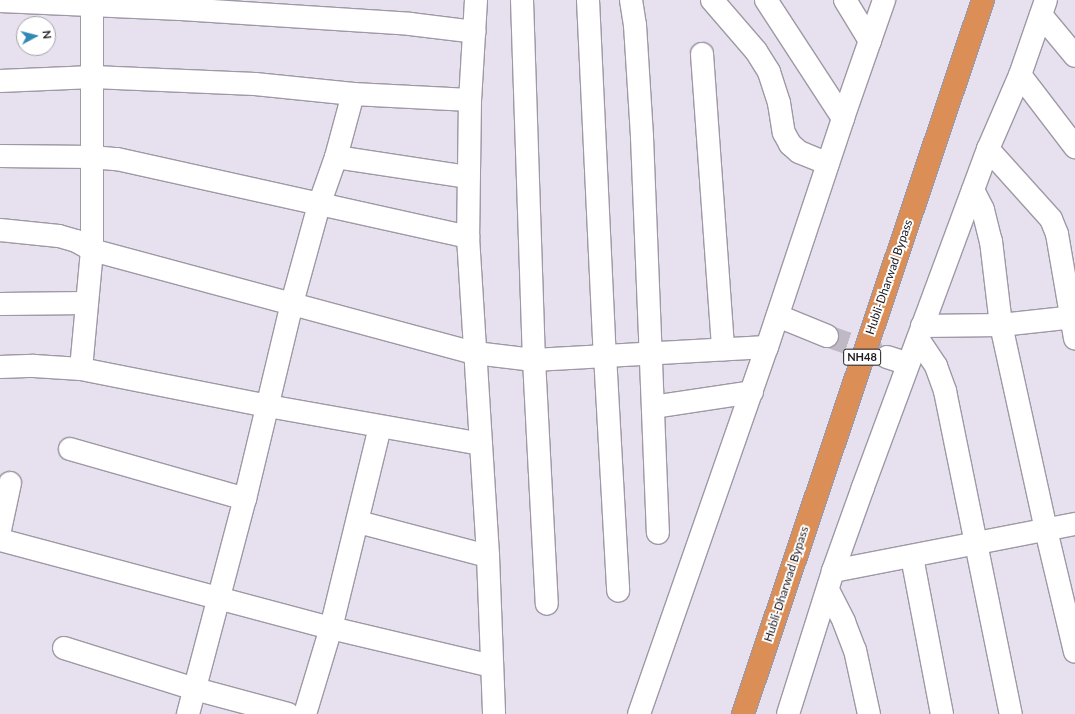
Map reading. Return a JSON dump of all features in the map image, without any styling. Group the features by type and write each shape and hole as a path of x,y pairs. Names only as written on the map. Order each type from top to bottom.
{"highway":[{"name":"Hubli-Dharwad Bypass","path":"743,714 983,0"}],"street":[{"path":"476,0 470,100 468,237 488,556 494,714"},
{"path":"522,0 534,360 547,604"},
{"path":"588,0 604,355 618,591"},
{"path":"631,0 635,25 642,137 658,533"},
{"path":"712,0 756,51 769,72 778,103 784,133 790,144 799,152 828,164"},
{"path":"766,0 843,118"},
{"path":"845,0 870,41"},
{"path":"639,714 752,392 884,0"},
{"path":"0,1 92,3 394,23 475,32"},
{"path":"81,369 92,250 92,3"},
{"path":"1043,7 1075,56"},
{"path":"788,714 831,581 908,364 988,149 1020,75 1043,7"},
{"path":"702,54 723,348"},
{"path":"1020,75 1075,147"},
{"path":"0,80 93,77 254,84 353,94 470,100"},
{"path":"188,714 220,599 292,303 318,205 336,157 353,94"},
{"path":"920,332 1001,325 1073,324 1057,234 1051,218 988,149"},
{"path":"0,156 92,156 117,159 318,205 468,237"},
{"path":"336,157 469,177"},
{"path":"973,190 983,210 991,241 1001,325 1046,530 1075,652"},
{"path":"0,230 59,236 76,241 92,250 475,353 534,360 650,352 767,347"},
{"path":"0,304 87,303"},
{"path":"778,316 827,336"},
{"path":"920,332 936,366 944,391 1011,714"},
{"path":"887,357 908,364"},
{"path":"0,366 34,366 81,369 380,427 481,444"},
{"path":"653,407 752,392"},
{"path":"305,714 331,628 380,427"},
{"path":"70,449 245,499"},
{"path":"0,530 10,483"},
{"path":"358,522 488,556"},
{"path":"831,581 912,557 1075,524"},
{"path":"0,540 331,628 492,666"},
{"path":"912,557 942,714"},
{"path":"831,581 844,622 856,650 869,714"},
{"path":"64,648 195,689 288,714"}],"tunnel":[{"path":"827,336 884,356"}]}
